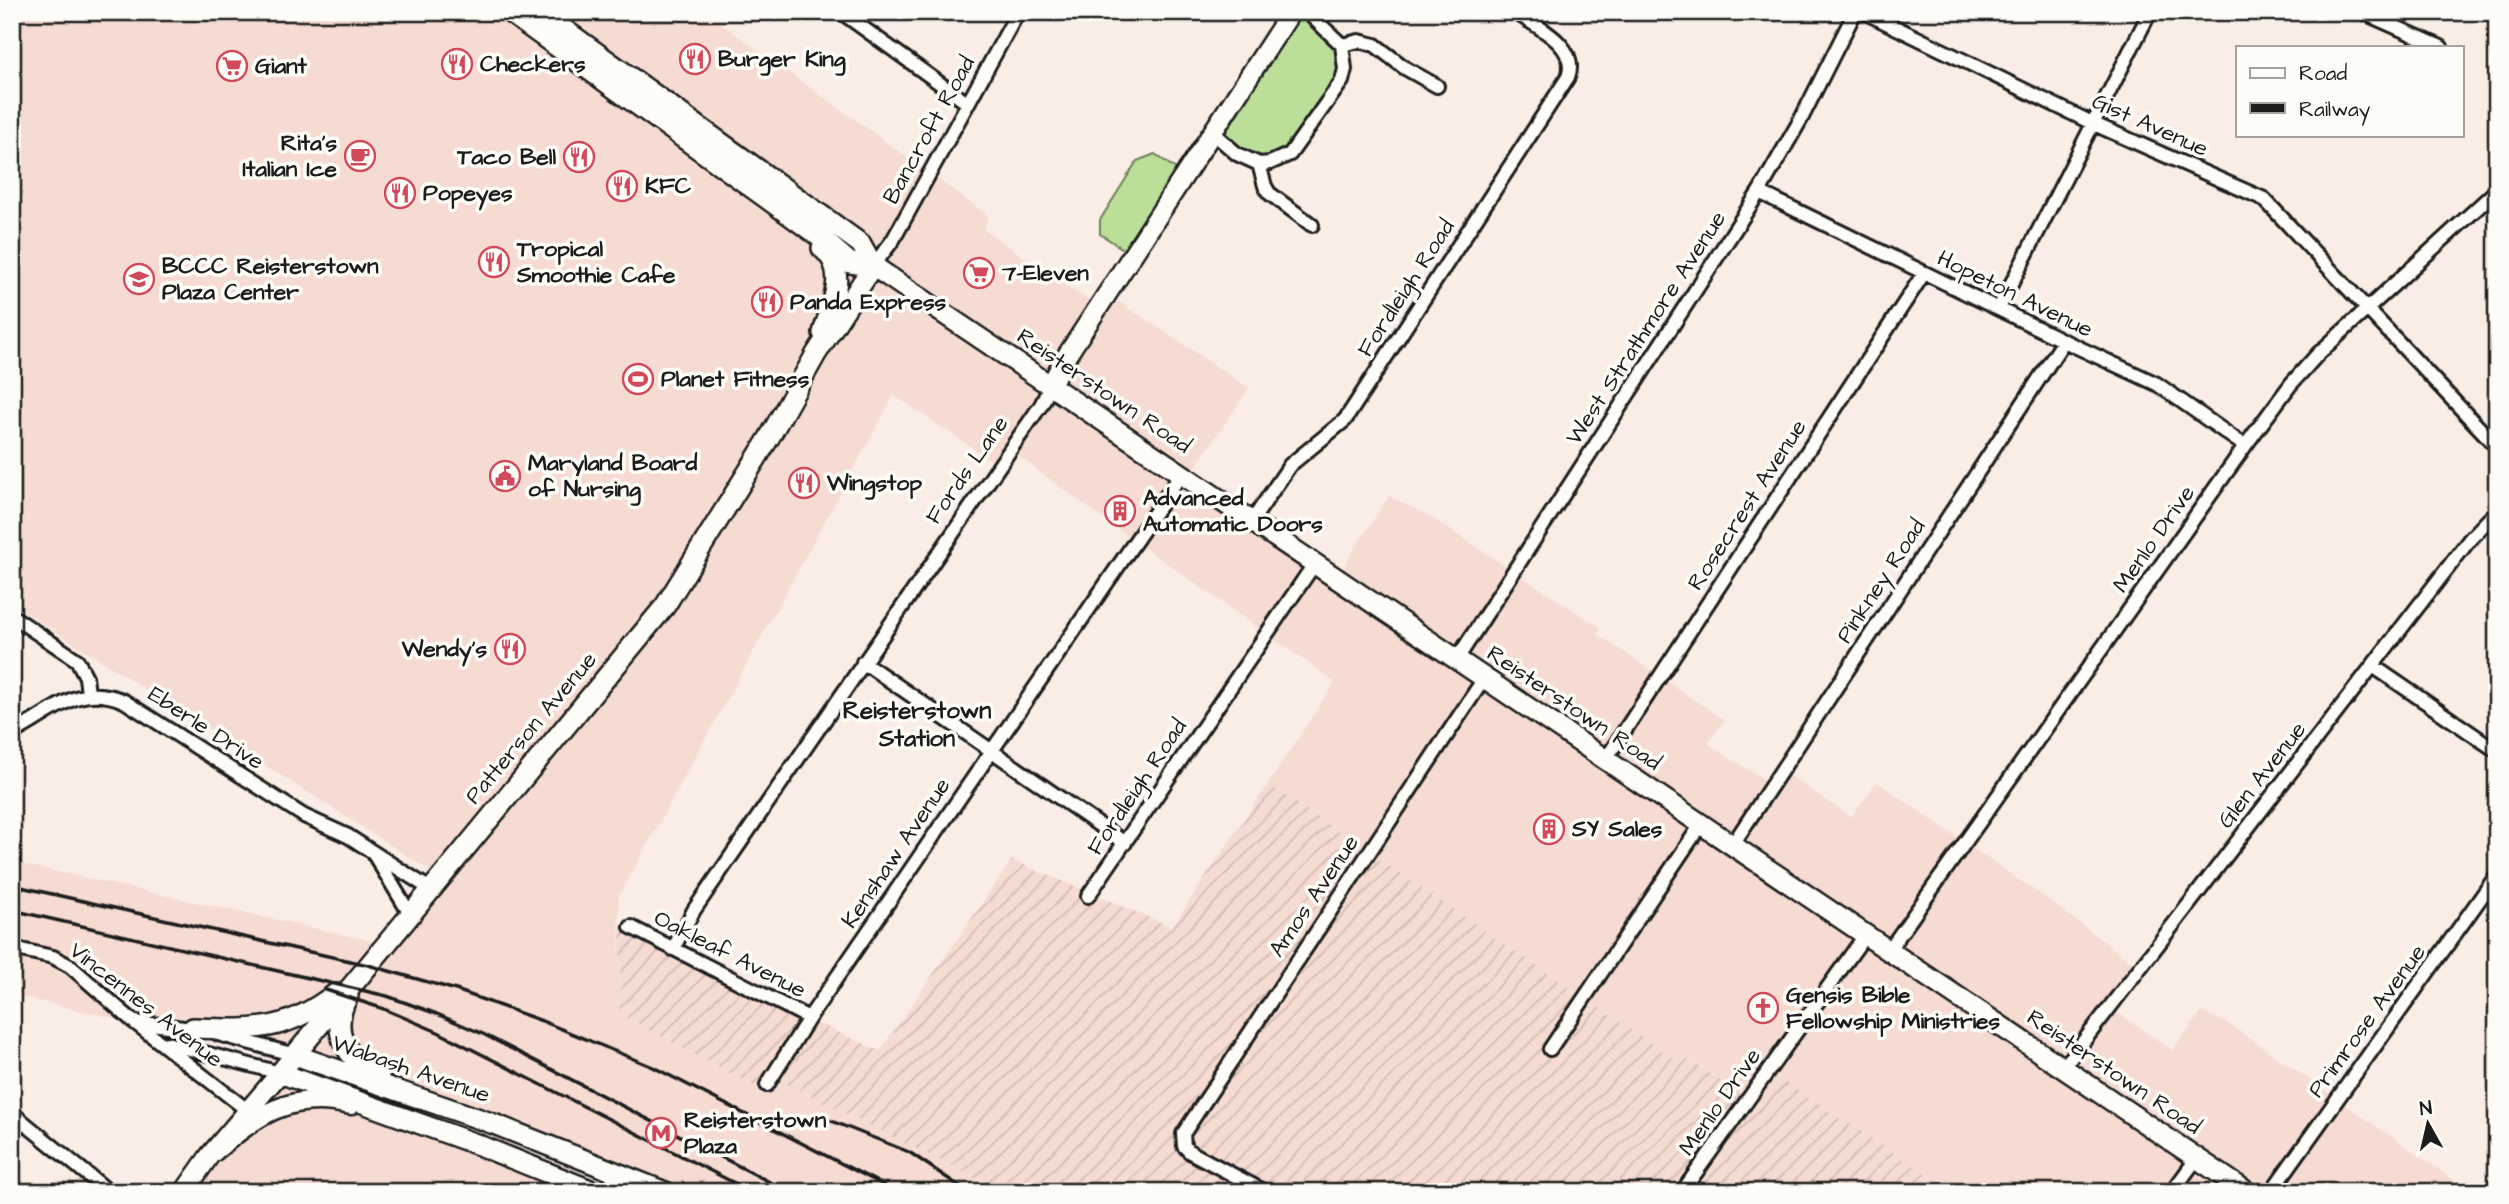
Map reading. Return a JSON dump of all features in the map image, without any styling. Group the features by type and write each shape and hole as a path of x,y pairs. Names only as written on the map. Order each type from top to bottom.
{"main road":[{"name":"Reisterstown Road","path":"509,12 820,237 850,263 873,266 2247,1192"},
{"name":"Reisterstown Road","path":"540,12 861,244 873,266"},
{"path":"566,54 590,61 618,80 629,77"},
{"path":"748,185 785,220 827,252 837,269 836,286 816,354"},
{"name":"Patterson Avenue","path":"279,1073 665,606 769,438 816,354 873,266"},
{"path":"193,1028 239,1029 281,1025 320,1006 360,974"},
{"path":"360,974 343,1004 340,1016 344,1045 351,1057 362,1067 417,1097"},
{"name":"Wabash Avenue","path":"295,1055 564,1150 664,1192"},
{"name":"Wabash Avenue","path":"279,1073 412,1120 596,1192"}],"street":[{"name":"Bancroft Road","path":"873,266 893,240 1018,12"},
{"name":"Fords Lane","path":"673,948 694,909 1041,405 1062,363 1291,12"},
{"path":"1212,132 1237,154 1259,164 1281,160 1296,147 1342,81 1345,69 1342,45 1307,12"},
{"name":"Fordleigh Road","path":"1252,521 1290,465 1345,420 1568,77 1570,61 1561,45 1515,12"},
{"name":"West Strathmore Avenue","path":"1457,659 1759,192 1801,119 1855,12"},
{"name":"Gist Avenue","path":"1864,12 2094,124 2264,199 2497,447"},
{"path":"1999,308 2150,12"},
{"path":"2362,12 2439,46"},
{"path":"845,13 967,103"},
{"path":"1342,45 1359,41 1375,45 1405,68 1437,86"},
{"path":"1259,164 1269,193 1312,225"},
{"name":"Menlo Drive","path":"1889,950 2245,446 2305,368 2497,190"},
{"name":"Hopeton Avenue","path":"1759,192 2157,384 2245,446"},
{"name":"Rosecrest Avenue","path":"1606,759 1924,273"},
{"name":"Pinkney Road","path":"1733,844 2064,341"},
{"name":"Kenshaw Avenue","path":"767,1085 809,1018 1182,473"},
{"name":"Glen Avenue","path":"2063,1068 2469,540 2497,511"},
{"name":"Fordleigh Road","path":"1088,896 1315,563"},
{"path":"12,616 77,660 86,677 88,694 65,702 12,733"},
{"path":"863,662 1125,843"},
{"path":"2373,666 2497,751"},
{"name":"Amos Avenue","path":"1265,1192 1190,1152 1182,1140 1183,1134 1485,677"},
{"name":"Eberle Drive","path":"88,694 102,694 124,701 304,816 348,836 430,889"},
{"path":"1550,1049 1702,824"},
{"name":"Eberle Drive","path":"373,852 410,914"},
{"name":"Primrose Avenue","path":"2271,1192 2497,875"},
{"name":"Oakleaf Avenue","path":"631,927 809,1018"},
{"name":"Menlo Drive","path":"1682,1192 1866,934"},
{"name":"Vincennes Avenue","path":"12,948 53,957 70,966 134,1022 247,1110"},
{"name":"Wabash Avenue","path":"134,1022 193,1028 295,1055"},
{"name":"Wabash Avenue","path":"160,1042 279,1073"},
{"name":"Patterson Avenue","path":"184,1192 279,1073"},
{"path":"211,1155 259,1117 287,1105 314,1099 412,1120"},
{"path":"12,1113 109,1192"},
{"path":"2172,1192 2197,1158"},
{"path":"2491,1192 2497,1184"}],"shaded area":[{"path":"12,12 705,12 989,216 983,229 1101,309 1110,296 1249,388 1188,478 1336,578 1389,496 1427,515 1601,628 1597,634 1724,720 1708,744 1772,785 1782,771 1851,817 1877,782 2054,904 2140,969 2111,1008 2172,1050 2202,1012 2229,1024 2471,1192 1930,1192 1938,1182 1749,1100 1686,1057 1681,1063 1268,784 1335,682 1009,449 1001,467 894,395 619,896 619,1014 770,1095 780,1080 1003,1192 181,1192 285,1066 253,1052 198,1037 12,995 12,862 386,944 442,878 12,604"},
{"path":"1268,784 1681,1063 1685,1057 1749,1100 1769,1072 1938,1181 1930,1192 1003,1192 781,1081 770,1095 619,1014 620,924 809,1019 880,1051 1012,860 1172,927"}],"green space":[{"path":"1300,12 1303,12 1339,51 1340,74 1283,155 1257,157 1242,153 1225,134"},
{"path":"1155,154 1177,170 1125,250 1100,234 1100,220 1137,161"}],"railway":[{"path":"12,885 368,965 456,990 542,1021 653,1067 897,1192"},
{"path":"12,910 387,996 437,1014 483,1034 789,1192"},
{"path":"326,990 384,1009 438,1032 752,1192"},
{"path":"819,1116 909,1152 968,1192"}],"place":[{"name":"Burger King","path":"695,59"},
{"name":"Checkers","path":"457,64"},
{"name":"Giant","path":"232,66"},
{"name":"Rita's Italian Ice","path":"360,156"},
{"name":"Taco Bell","path":"579,157"},
{"name":"KFC","path":"622,186"},
{"name":"Popeyes","path":"400,193"},
{"name":"Tropical Smoothie Cafe","path":"494,262"},
{"name":"7-Eleven","path":"979,273"},
{"name":"BCCC Reisterstown Plaza Center","path":"139,279"},
{"name":"Panda Express","path":"767,302"},
{"name":"Planet Fitness","path":"638,379"},
{"name":"Maryland Board of Nursing","path":"505,476"},
{"name":"Wingstop","path":"804,483"},
{"name":"Advanced Automatic Doors","path":"1120,511"},
{"name":"Wendy's","path":"510,649"},
{"name":"SY Sales","path":"1549,829"},
{"name":"Gensis Bible Fellowship Ministries","path":"1763,1008"},
{"name":"Reisterstown Plaza","path":"661,1133"}],"district":[{"name":"Reisterstown Station","path":"917,725"}]}
